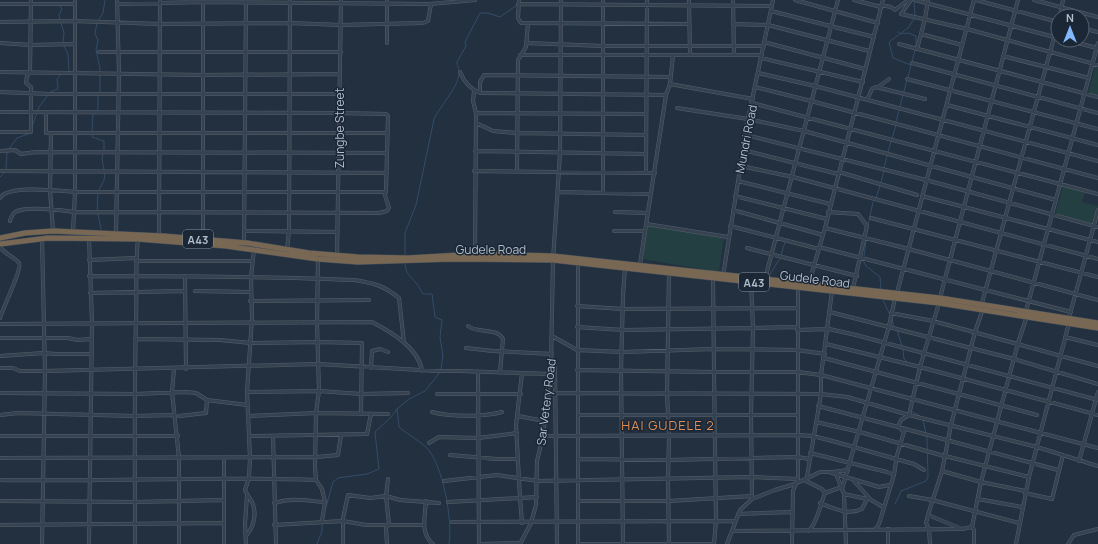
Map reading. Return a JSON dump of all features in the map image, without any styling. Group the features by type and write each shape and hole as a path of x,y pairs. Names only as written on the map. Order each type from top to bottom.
{"highway":[{"name":"A43","path":"0,238 25,233 53,231 159,236 244,243 337,256 396,260"},
{"name":"A43","path":"0,244 42,238 138,239 254,249 318,259 358,262 408,260"},
{"name":"Gudele Road","path":"408,260 448,255 474,254 640,264 723,276 809,283 833,288 983,306 1069,321 1098,328"},
{"name":"Gudele Road","path":"408,260 553,258 578,263 669,273 714,277 723,276 750,282 798,286 853,288 896,296"},
{"name":"Gudele Road","path":"1069,321 1098,323"}],"street":[{"path":"0,132 31,132 31,87 26,83 27,76 30,72 32,22 31,0"},
{"path":"287,250 289,231 290,0"},
{"name":"Zungbe Street","path":"337,256 339,192 338,113 341,52 341,0"},
{"path":"0,22 74,21 116,24 387,24 428,21 430,0"},
{"path":"116,234 118,192 117,112 119,73 116,24 117,2 203,1 341,4 387,2 430,4 475,0"},
{"name":"Sar Vetery Road","path":"520,544 531,523 537,497 537,460 543,436 552,354 553,258 560,153 560,0"},
{"path":"602,193 604,95 603,0"},
{"path":"646,173 647,0"},
{"path":"689,0 690,55"},
{"path":"733,0 734,55"},
{"name":"Mundri Road","path":"723,276 728,237 748,120 773,0"},
{"path":"795,0 878,23"},
{"path":"765,279 793,178 811,101 820,72 838,0"},
{"path":"854,0 891,7 895,10 909,0"},
{"path":"809,283 825,228 826,219 863,82 869,51 878,23 883,0"},
{"path":"909,0 901,14 967,29 1098,65"},
{"path":"915,0 1050,36"},
{"path":"809,531 815,524 820,503 825,493 842,488 847,478 854,448 860,432 889,326 891,313 909,248 912,228 975,0 1050,20"},
{"path":"899,427 901,420 909,415 920,367 945,280 1018,0"},
{"path":"1034,0 1098,16"},
{"path":"1062,7 1063,0"},
{"path":"203,1 204,239"},
{"path":"0,4 31,5 75,2 75,192 73,232"},
{"path":"159,236 161,51 160,2"},
{"path":"244,243 246,172 246,2"},
{"path":"387,2 387,43"},
{"path":"689,24 521,23 519,21 519,2 560,5 772,6"},
{"path":"917,49 925,19 927,2"},
{"path":"771,11 874,37"},
{"path":"517,171 518,60 526,48 528,23"},
{"path":"734,24 768,25 827,42 869,51"},
{"path":"921,34 962,45"},
{"path":"0,43 31,45 74,44"},
{"path":"526,43 561,43 603,46 734,46 764,44 823,57 865,69"},
{"path":"974,544 974,530 972,527 981,482 1098,43"},
{"path":"899,44 1098,97"},
{"path":"930,544 929,529 926,523 928,514 942,471 951,425 1002,234 1008,203 1014,188 1052,48"},
{"path":"99,52 341,52"},
{"path":"520,56 603,54 647,56 734,55 762,57 863,82"},
{"path":"640,264 666,95 670,84 673,56"},
{"path":"1003,56 1089,78"},
{"path":"912,64 1098,113"},
{"path":"0,72 160,73 203,75 340,74"},
{"path":"460,72 463,80 474,91 480,93 666,95"},
{"path":"758,73 815,86 983,132 1098,161"},
{"path":"480,93 483,76 603,75 670,77"},
{"path":"867,100 872,89 878,87 889,79"},
{"path":"907,79 1098,129"},
{"path":"670,84 753,101 975,163 1098,194"},
{"path":"878,87 925,99"},
{"path":"755,88 811,101 1098,178"},
{"path":"474,91 473,101 476,112 474,254"},
{"path":"0,92 31,92 49,94 339,94"},
{"path":"947,105 987,117 1098,145"},
{"path":"677,108 804,131 1056,200"},
{"path":"0,112 46,114 74,112 386,114 388,116 387,191 384,192"},
{"path":"476,112 517,114 646,114"},
{"path":"46,114 46,133 387,133"},
{"path":"476,123 493,131 517,133 646,135"},
{"path":"51,133 50,210 53,231"},
{"path":"746,135 926,180 1098,227"},
{"path":"0,151 15,150 20,154 50,152 160,151 245,153 387,153"},
{"path":"743,150 839,173 917,195"},
{"path":"475,151 517,153 646,154"},
{"path":"741,166 918,210 959,223 1045,244 1098,260"},
{"path":"0,171 51,170 387,173"},
{"path":"474,171 654,174"},
{"path":"738,181 830,204"},
{"path":"0,198 7,192 31,189 75,192 384,192"},
{"path":"10,221 14,213 18,211 50,210 74,212 387,211 390,206 384,192"},
{"path":"558,192 650,194"},
{"path":"735,196 826,219"},
{"path":"922,196 1098,242"},
{"path":"733,210 823,235"},
{"path":"1016,544 1024,492 1037,447 1080,273 1098,210"},
{"path":"615,212 648,213"},
{"path":"828,212 858,214 867,226 857,276 853,288"},
{"path":"872,218 1098,278"},
{"path":"646,224 728,237"},
{"path":"730,226 776,239 860,257 1071,312"},
{"path":"825,228 909,248 1098,300"},
{"path":"245,231 338,232"},
{"path":"614,231 644,231"},
{"path":"42,238 45,371 43,393 44,458 42,544"},
{"path":"89,238 89,276 92,322 90,354 91,394 89,544"},
{"path":"135,544 134,436 137,292 136,260 138,239"},
{"path":"0,247 6,254 19,263 20,271 14,278 9,296 3,307 0,318"},
{"path":"747,248 857,276"},
{"path":"246,544 246,488 249,478 250,458 246,392 250,366 252,322 250,292 254,249"},
{"path":"318,259 317,323 319,391 316,413 316,480 322,489 326,502 322,521"},
{"path":"89,260 252,261"},
{"path":"578,263 578,544 714,544 716,521 713,349 714,277"},
{"path":"623,544 621,371 625,268"},
{"path":"669,273 667,350 669,544"},
{"path":"89,276 251,277 354,280 374,283 382,286 399,298 404,343"},
{"path":"185,276 186,369"},
{"path":"727,544 738,514 752,497 751,394 753,328 750,282"},
{"path":"792,544 793,492 798,479 798,286"},
{"path":"806,479 821,394 821,375 829,329 833,288"},
{"path":"90,293 185,291"},
{"path":"195,291 250,292"},
{"path":"250,301 369,300"},
{"path":"577,306 623,309 713,307 797,308"},
{"path":"830,312 1014,359 1098,384"},
{"path":"891,313 933,321 1098,366"},
{"path":"0,324 92,322 120,324 372,322 393,333 404,343 421,362 422,371"},
{"path":"468,326 476,330 494,332 501,336 503,339 500,372"},
{"path":"577,327 623,330 753,328 829,329 924,352 1097,399"},
{"path":"552,336 578,350 622,352 713,349 797,350 824,356 876,372 1002,406 1037,414"},
{"path":"1065,337 1098,345"},
{"path":"0,338 91,339"},
{"path":"135,339 251,343 362,343 361,414"},
{"path":"826,344 920,367 1098,415"},
{"path":"466,348 502,352 552,354"},
{"path":"371,368 372,351 380,349 388,352"},
{"path":"0,356 44,352 55,354 90,354"},
{"path":"551,362 555,368 556,393 557,544"},
{"path":"0,368 13,368 20,371 136,370 318,364 422,371 550,374"},
{"path":"174,369 172,392 178,436 179,544"},
{"path":"577,370 798,372 821,375 955,409 1098,448"},
{"path":"478,372 477,523 480,544 520,544"},
{"path":"522,373 521,394 516,425 518,478 522,523"},
{"path":"246,392 319,391 361,394 408,393"},
{"path":"1079,461 1098,392"},
{"path":"0,393 196,393 207,400 247,405"},
{"path":"547,393 821,394 848,397 909,415 1037,447 1098,466"},
{"path":"438,394 521,394"},
{"path":"179,416 206,413 207,400"},
{"path":"818,406 1058,470"},
{"path":"432,412 446,416 456,414 478,416 502,412"},
{"path":"0,416 18,413 90,416 174,415"},
{"path":"248,416 316,413 388,414"},
{"path":"249,436 317,436 368,433 371,414"},
{"path":"578,415 797,415"},
{"path":"518,416 544,421"},
{"path":"816,422 860,432 1029,478"},
{"path":"875,530 879,524 883,507 894,476 896,460 904,432 899,427"},
{"path":"429,443 439,437 478,438 517,433"},
{"path":"0,458 316,457 338,454 341,435"},
{"path":"0,436 178,436"},
{"path":"273,436 274,525 277,543"},
{"path":"543,436 813,436 914,464 924,470"},
{"path":"810,453 887,472 894,476"},
{"path":"450,455 478,458 518,459"},
{"path":"942,471 1052,499 1058,470 1063,455"},
{"path":"578,459 669,460 798,457 809,460"},
{"path":"224,458 224,544"},
{"path":"578,502 669,501 752,497 795,484 820,472 848,470"},
{"path":"829,472 879,487 890,485"},
{"path":"836,474 844,494 846,544"},
{"path":"444,481 498,475 538,482 752,477 798,479"},
{"path":"0,480 43,481 273,478 316,480"},
{"path":"387,544 386,528 389,524 386,496 388,479"},
{"path":"806,479 822,489 825,493"},
{"path":"852,480 869,499 883,507"},
{"path":"844,494 869,499"},
{"path":"246,536 252,526 255,514 252,503 247,495"},
{"path":"343,544 343,521 348,495 370,498 386,496 400,500 439,503"},
{"path":"909,496 932,500 1019,523"},
{"path":"448,502 537,497"},
{"path":"274,503 299,498 326,502"},
{"path":"820,503 845,512 858,511 862,509 869,499"},
{"path":"978,499 1022,507"},
{"path":"0,501 135,502 224,500"},
{"path":"426,501 424,525 428,540 433,544"},
{"path":"738,514 792,512"},
{"path":"928,514 962,529"},
{"path":"274,525 322,521 343,521 366,525 424,525"},
{"path":"452,522 578,523 736,521"},
{"path":"0,525 224,523"},
{"path":"732,531 962,529 972,527"},
{"path":"888,529 888,544"},
{"path":"1068,544 1074,535 1098,529"}],"green space":[{"path":"1095,67 1098,68 1098,96 1088,93"},
{"path":"1063,185 1085,193 1082,202 1098,206 1093,225 1055,215"},
{"path":"647,225 724,238 719,272 642,259"}],"waterway":[{"path":"98,21 103,13 105,0"},
{"path":"914,1 915,16"},
{"path":"59,5 62,9 59,15 60,20"},
{"path":"405,256 405,233 416,205 434,119 457,82 459,76 457,62 466,46 465,42 480,13 488,13 500,17 517,5"},
{"path":"911,65 893,58 889,42 908,28 914,19"},
{"path":"61,23 64,33 63,43"},
{"path":"97,24 95,33 98,41 96,50 100,68 100,93"},
{"path":"898,32 901,34 908,33 916,36 916,47"},
{"path":"64,46 68,54 69,71"},
{"path":"908,77 915,50"},
{"path":"50,92 58,89 57,79 61,74"},
{"path":"896,122 907,80"},
{"path":"32,127 39,107 48,95"},
{"path":"96,111 98,109 98,95"},
{"path":"92,131 93,114"},
{"path":"888,152 896,125"},
{"path":"9,149 17,138 31,133"},
{"path":"93,134 92,137 104,141 104,151"},
{"path":"6,169 7,152"},
{"path":"103,154 102,159 104,170"},
{"path":"881,183 887,155"},
{"path":"0,177 5,172"},
{"path":"99,190 104,180 105,173"},
{"path":"876,198 880,186"},
{"path":"97,211 98,193"},
{"path":"868,225 873,202"},
{"path":"98,214 101,229"},
{"path":"864,257 866,240"},
{"path":"781,255 785,242"},
{"path":"769,276 780,258"},
{"path":"863,260 866,266 880,277 881,289"},
{"path":"405,264 407,273 417,284 423,294 432,294 435,317 442,320 440,337 443,356 441,369"},
{"path":"883,300 889,313"},
{"path":"892,319 894,328"},
{"path":"897,330 902,346"},
{"path":"903,349 904,359 907,362"},
{"path":"919,377 921,371"},
{"path":"326,507 333,482 338,478 367,474 379,469 375,432 409,399 425,391 440,372"},
{"path":"397,409 399,427 426,447 437,466 442,479 448,508 450,534 449,544"},
{"path":"911,411 920,416"},
{"path":"895,504 901,491 926,481 928,477 927,438 923,420"},
{"path":"317,544 322,531 322,523"}],"district":[{"name":"HAI GUDELE 2","path":"668,425"}]}
